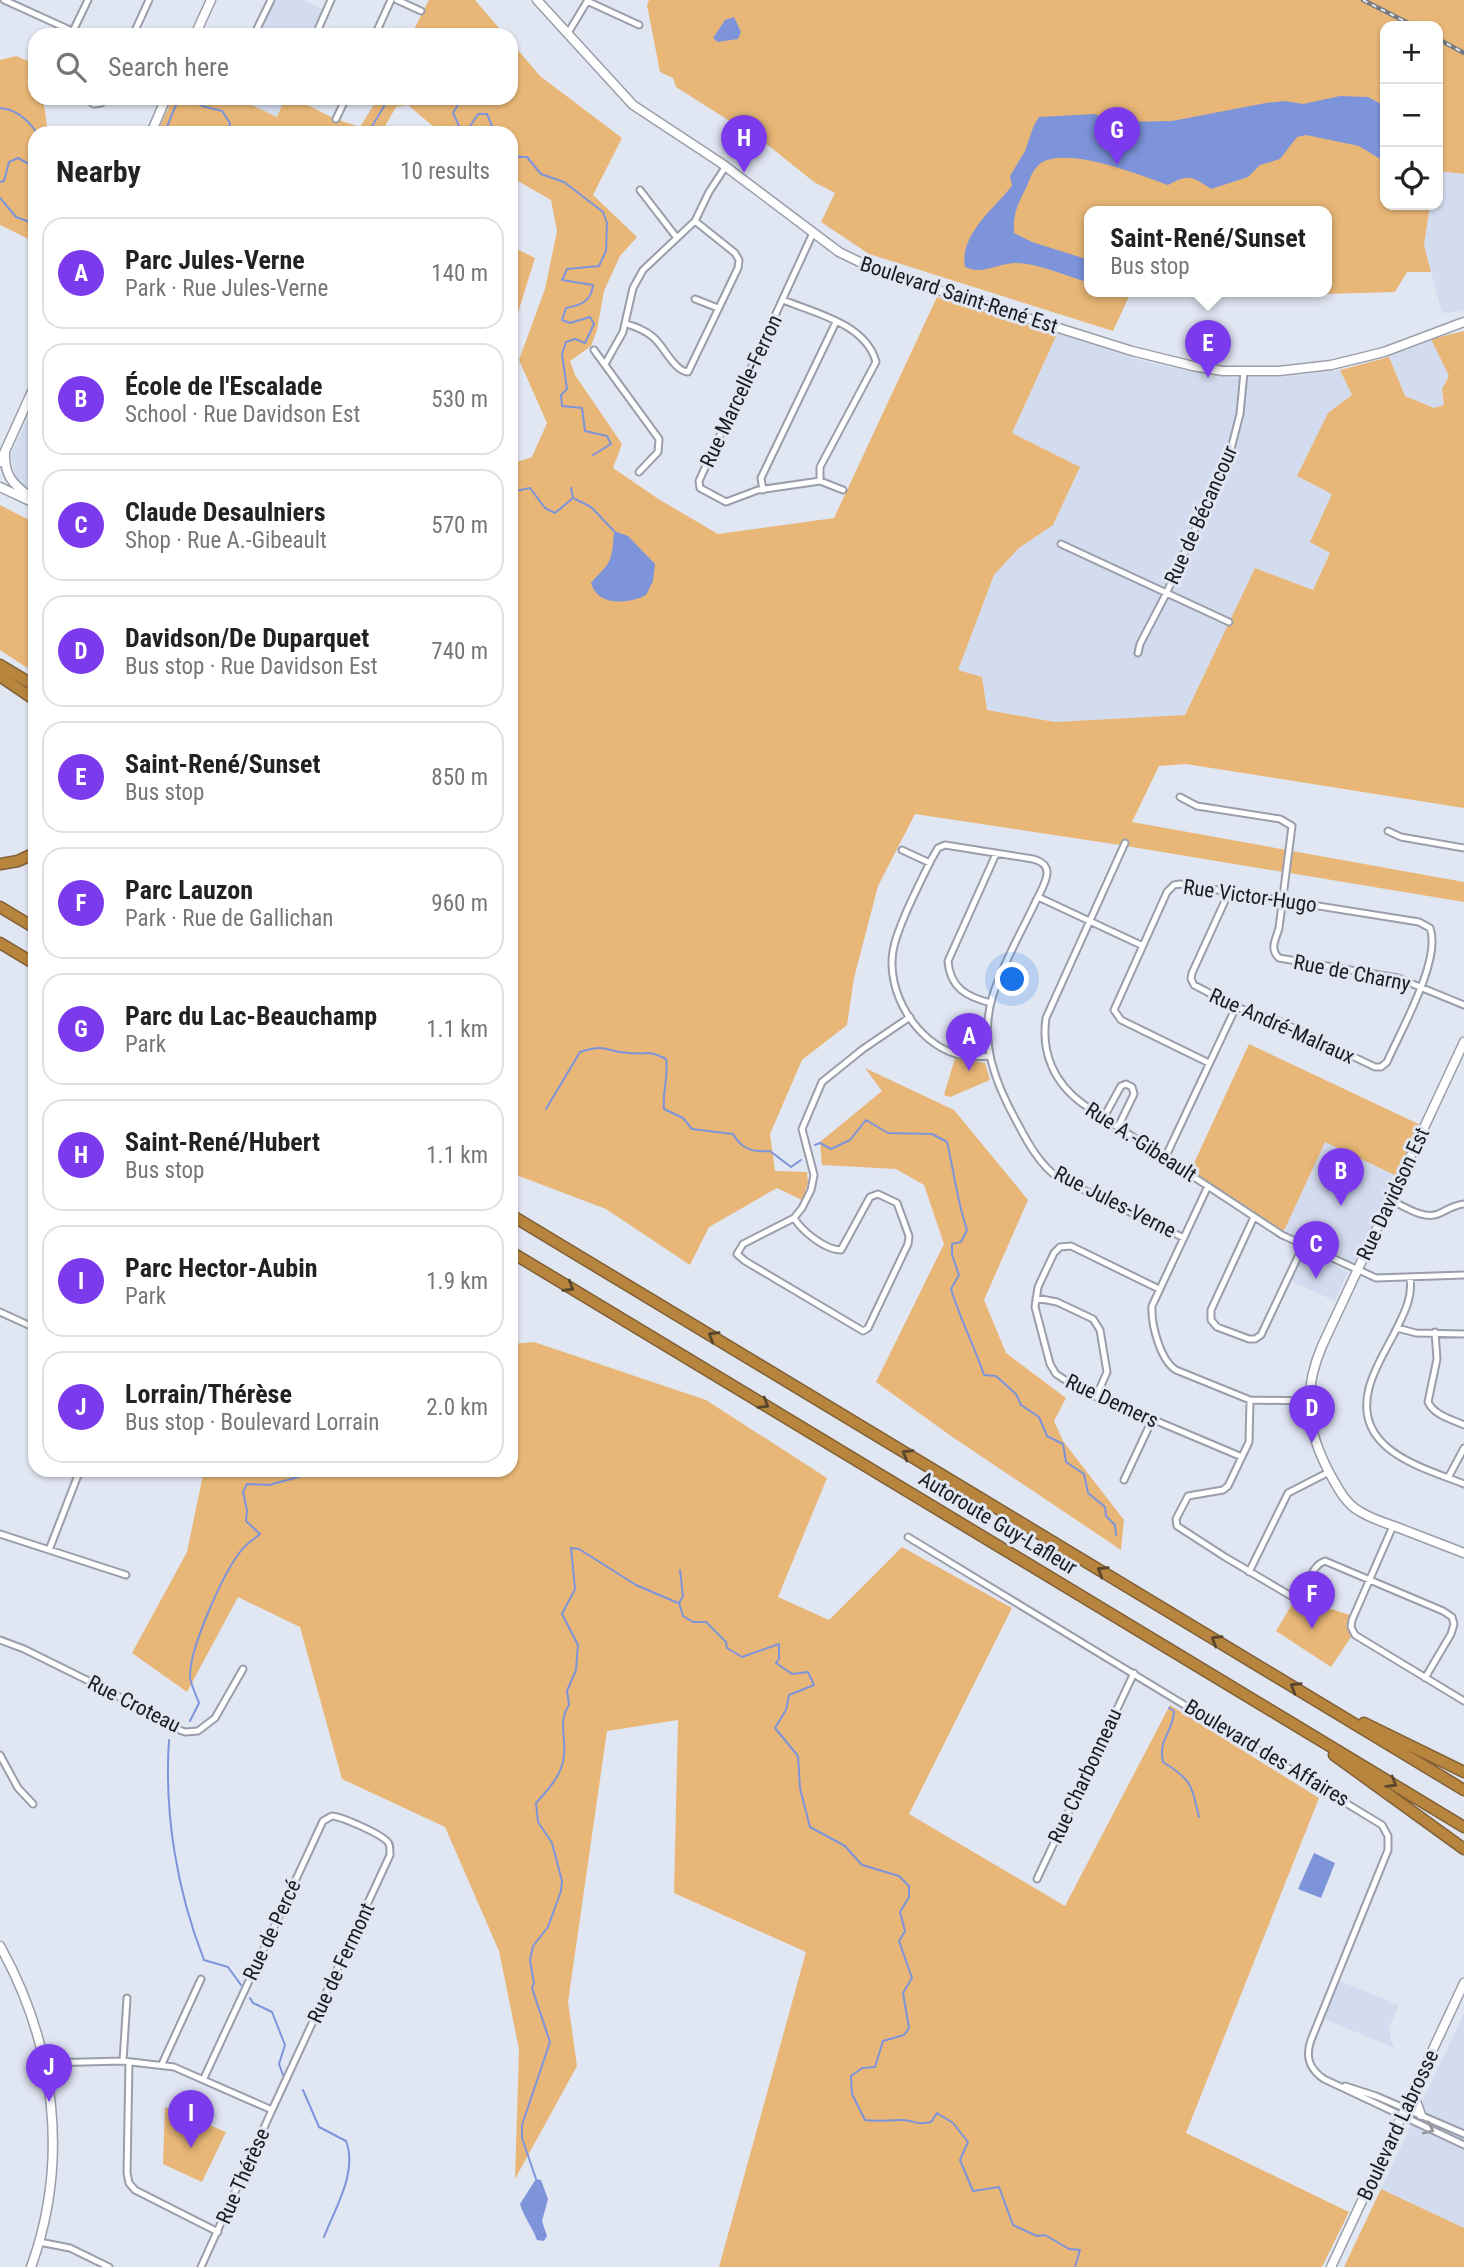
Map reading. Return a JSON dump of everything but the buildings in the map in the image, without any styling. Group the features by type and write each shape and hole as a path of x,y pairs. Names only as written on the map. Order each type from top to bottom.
{"highway":[{"path":"0,665 28,682"},
{"path":"0,676 28,695"},
{"path":"0,864 28,856"},
{"path":"0,906 28,924"},
{"path":"0,943 28,960"},
{"name":"Autoroute Guy-Lafleur","path":"518,1219 1464,1790"},
{"name":"Autoroute Guy-Lafleur","path":"518,1256 1464,1827"},
{"path":"1319,1702 1464,1772"},
{"path":"1292,1723 1464,1849"}],"street":[{"path":"0,5 3,0 64,28"},
{"path":"75,28 88,0"},
{"path":"136,28 149,0"},
{"path":"198,28 211,0"},
{"path":"257,28 271,0"},
{"path":"319,28 331,0"},
{"path":"378,28 391,0"},
{"path":"397,0 422,11"},
{"name":"Boulevard Saint-René Est","path":"537,0 634,105 726,166 855,261 902,279 1132,351 1193,366 1244,372 1331,365 1384,352 1464,323"},
{"path":"567,35 587,1 639,25"},
{"path":"154,126 163,105"},
{"path":"336,119 343,105"},
{"path":"605,364 626,324 633,288 643,270 695,221 726,166"},
{"path":"640,190 677,238"},
{"path":"626,324 655,338 680,370 685,373 692,366 738,268 739,260 735,253 695,221"},
{"name":"Rue Marcelle-Ferron","path":"814,233 699,481 700,488 726,502 763,489 820,481 843,490"},
{"path":"695,299 718,308"},
{"path":"783,300 855,332 874,355 876,362 820,467 820,481"},
{"path":"763,489 761,478 836,322"},
{"path":"594,350 659,439 658,452 639,472"},
{"name":"Rue de Bécancour","path":"1138,653 1231,449 1241,414 1244,372"},
{"path":"0,462 28,400"},
{"path":"6,449 5,468 8,476 28,495"},
{"path":"0,487 28,499"},
{"path":"1061,544 1229,622"},
{"name":"Rue de Charny","path":"1180,797 1197,806 1280,819 1289,823 1293,831 1273,948 1279,958 1398,978 1464,1005"},
{"path":"1388,831 1401,837 1464,848"},
{"name":"Rue A.-Gibeault","path":"1125,844 1049,1010 1045,1045 1049,1062 1063,1086 1077,1100 1254,1217 1303,1246 1381,1279 1464,1275"},
{"name":"Rue Jules-Verne","path":"930,863 938,848 945,845 1033,859 1043,863 1046,877 991,1003 989,1056 1005,1102 1035,1153 1052,1173 1063,1181 1184,1237"},
{"path":"902,850 930,863 895,940 892,954 894,985 910,1017 930,1040 963,1056 989,1056"},
{"path":"991,1003 972,998 961,990 952,977 948,961 996,854"},
{"name":"Rue Victor-Hugo","path":"1209,1063 1116,1016 1115,1004 1167,891 1174,885 1427,925 1433,936 1422,986"},
{"name":"Rue André-Malraux","path":"1229,892 1191,979 1200,989 1236,1007 1281,1022 1375,1067 1381,1067 1387,1062 1422,986"},
{"path":"1038,897 1142,945"},
{"path":"1165,1157 1236,1007"},
{"path":"794,1218 799,1226 834,1251 841,1251 870,1197 878,1194 897,1203 909,1236 908,1244 869,1328 863,1331 737,1254 743,1244 794,1218 811,1190 814,1175 802,1129 822,1082 863,1049 910,1017"},
{"name":"Rue Davidson Est","path":"1464,1042 1318,1356 1308,1401 1314,1440 1343,1496 1354,1507 1366,1515 1464,1553"},
{"path":"1104,1117 1121,1086 1126,1084 1132,1087 1134,1094 1118,1126"},
{"path":"1208,1186 1153,1306 1152,1315 1162,1356 1168,1364 1182,1373 1250,1400 1308,1401"},
{"path":"1391,1200 1427,1216 1464,1204"},
{"path":"1254,1217 1211,1310 1211,1320 1217,1327 1249,1339 1261,1335 1303,1246"},
{"name":"Rue Demers","path":"1160,1289 1063,1245 1054,1253 1038,1287 1035,1307 1050,1364 1065,1381 1096,1397 1241,1457"},
{"path":"1410,1278 1411,1296 1369,1388 1368,1410 1372,1428 1383,1445 1401,1458 1464,1485"},
{"path":"1036,1298 1057,1302 1093,1319 1100,1330 1107,1372 1096,1397"},
{"path":"0,1312 28,1325"},
{"path":"1396,1328 1416,1333 1464,1334"},
{"path":"1434,1332 1437,1359 1427,1402 1439,1413 1464,1425"},
{"path":"1250,1400 1249,1442 1228,1486 1223,1490 1188,1496 1176,1519 1177,1526 1291,1596 1304,1590 1315,1567 1323,1561 1331,1562 1440,1610 1452,1618 1454,1624 1425,1678"},
{"path":"1124,1480 1152,1420"},
{"path":"1448,1478 1464,1448"},
{"path":"1249,1572 1288,1493 1329,1472"},
{"path":"49,1550 77,1477"},
{"path":"1393,1526 1352,1620 1352,1631 1464,1701"},
{"path":"0,1534 126,1575"},
{"name":"Boulevard des Affaires","path":"908,1537 1378,1821 1387,1831 1387,1852 1309,2046 1308,2057 1312,2068 1328,2081 1369,2094 1464,2145"},
{"name":"Rue Croteau","path":"0,1640 113,1693 163,1724 185,1732 198,1731 215,1718 243,1669"},
{"name":"Rue Charbonneau","path":"1037,1879 1134,1673"},
{"path":"0,1755 18,1788 33,1804"},
{"name":"Rue de Percé","path":"204,2078 323,1821 339,1816 362,1827"},
{"name":"Rue de Fermont","path":"272,2110 390,1855 390,1844 362,1827"},
{"path":"0,1946 27,2000 38,2031 52,2102 53,2159 48,2206 31,2267"},
{"path":"162,2064 201,1979"},
{"name":"Boulevard Labrosse","path":"1331,2267 1464,1983"},
{"path":"127,1998 129,2183 135,2190 218,2232"},
{"name":"Rue Thérèse","path":"45,2063 126,2061 162,2064 204,2078 272,2110 201,2267"},
{"path":"1413,2093 1421,2115"},
{"name":"Boulevard des Affaires","path":"1404,2113 1421,2115 1464,2134"},
{"path":"39,2242 70,2248 109,2267"}],"shaded area":[{"path":"271,0 304,0 326,11 318,28 257,28"},
{"path":"429,0 475,0 499,28 415,28"},
{"path":"649,0 1464,0 1464,174 1443,172 1443,21 1380,21 1380,210 1429,210 1424,245 1431,272 1407,272 1395,292 1332,294 1332,206 1084,206 1084,297 1129,297 1113,331 869,254 821,222 835,193 814,182 769,146 676,87 673,78 660,72 647,5"},
{"path":"518,50 540,76 622,138 593,195 637,237 620,256 604,291 597,330 591,346 570,361 575,375 622,444 613,468 718,534 834,518 937,297 1057,334 1012,433 1080,467 1053,525 1019,548 994,575 958,670 982,677 987,710 1055,722 1185,715 1255,568 1313,590 1330,553 1310,542 1332,494 1297,476 1328,413 1352,395 1340,370 1389,357 1405,396 1434,408 1444,405 1442,389 1449,376 1431,339 1464,331 1464,808 1186,764 1159,766 1132,822 1464,882 1464,902 915,814 878,886 854,978 847,1025 802,1060 770,1134 775,1171 807,1172 808,1183 802,1200 777,1188 709,1227 690,1265 606,1209 518,1176 518,462 532,457 547,423 519,360 545,289 557,231 551,200 518,181 518,126 433,126 408,105 518,105"},
{"path":"16,56 28,61 28,105 44,105 47,126 28,126 28,239 0,225 0,60"},
{"path":"170,105 252,105 277,117 282,105 308,105 357,126 160,126"},
{"path":"252,105 283,105 277,117"},
{"path":"374,105 408,105 396,107 385,126 361,126"},
{"path":"1443,172 1464,174 1464,311 1442,313 1424,245 1429,210 1443,210"},
{"path":"518,250 535,258 518,313"},
{"path":"1057,334 1147,362 1234,378 1280,377 1340,370 1352,395 1328,413 1332,494 1310,541 1330,552 1313,590 1255,568 1185,715 1055,722 987,710 982,677 958,670 994,575 1019,548 1053,525 1080,467 1012,433"},
{"path":"1431,339 1449,376 1442,389 1444,405 1434,408 1405,396 1389,357"},
{"path":"28,417 28,487 16,481 11,455"},
{"path":"0,505 28,519 28,668 0,650"},
{"path":"1249,1044 1425,1127 1401,1178 1325,1142 1282,1235 1189,1174"},
{"path":"955,1058 985,1063 990,1080 950,1097 944,1095"},
{"path":"865,1068 954,1110 1028,1200 984,1300 1006,1353 1066,1398 1054,1421 1063,1441 1124,1520 1121,1550 951,1436 876,1382 944,1244 924,1185 896,1169 822,1165 820,1142 882,1091"},
{"path":"1325,1141 1401,1178 1357,1271 1282,1235"},
{"path":"1308,1253 1348,1272 1335,1301 1291,1281 1304,1255"},
{"path":"534,1342 706,1400 827,1478 778,1597 829,1620 902,1547 1012,1608 909,1814 1065,1906 1170,1705 1319,1798 1186,2133 1349,2212 1322,2267 719,2267 806,1952 674,1893 678,1720 607,1731 568,2002 577,2066 515,2179 519,2049 499,1951 445,1827 342,1779 300,1627 238,1597 187,1692 132,1653 187,1552 203,1477 518,1477 518,1343"},
{"path":"1305,1594 1328,1608 1350,1615 1346,1626 1351,1637 1331,1667 1276,1631 1294,1601"},
{"path":"1340,1981 1399,2005 1389,2028 1395,2048 1324,2019"},
{"path":"1464,2013 1464,2228 1381,2189"},
{"path":"165,2107 226,2132 202,2182 163,2164"},
{"path":"1381,2189 1464,2228 1464,2267 1344,2267"}],"water":[{"path":"734,17 741,32 738,39 718,42 713,38 725,20"},
{"path":"1340,96 1368,97 1380,103 1380,159 1359,146 1306,135 1297,137 1280,159 1260,165 1248,177 1211,189 1190,178 1168,185 1104,164 1068,158 1053,159 1041,163 1032,174 1017,208 1014,233 1032,242 1084,258 1084,281 1022,263 983,270 965,267 967,244 979,224 1012,186 1010,176 1025,151 1039,117 1094,114 1120,122 1172,121 1285,101 1303,104"},
{"path":"614,531 628,536 655,564 653,581 646,595 631,600 607,600 595,591 591,583 609,561"},
{"path":"1314,1853 1335,1863 1321,1898 1298,1889"},
{"path":"536,2179 541,2180 548,2199 542,2221 547,2236 544,2241 537,2240 520,2204"}],"waterway":[{"path":"167,126 177,105"},
{"path":"201,105 222,111 229,126"},
{"path":"372,126 385,105"},
{"path":"458,105 453,113 459,126"},
{"path":"0,108 11,110 32,126"},
{"path":"470,126 478,114 487,114 492,126"},
{"path":"518,156 527,157 541,174 564,182 603,212 607,223 606,251 599,266 567,269 562,280 593,285 588,299 566,308 562,320 570,323 590,317 594,324 585,343 575,339 566,342 562,354 567,389 561,395 562,406 582,408 585,431 607,436 611,444 593,455"},
{"path":"0,182 4,181 9,162 18,158 28,163"},
{"path":"0,198 16,217 28,221"},
{"path":"518,491 530,488 545,508 555,513 573,498 571,488"},
{"path":"575,499 591,507 614,531"},
{"path":"546,1109 580,1052 601,1048 651,1053 666,1059 664,1109 683,1118 692,1129 733,1134 744,1147 770,1151 791,1167 801,1160"},
{"path":"815,1145 820,1143 831,1149 850,1140 866,1120 888,1133 932,1134 947,1142 967,1230 961,1242 952,1244 952,1255 959,1275 951,1289 984,1375 996,1376 1016,1394 1021,1405 1039,1417 1047,1436 1063,1444 1066,1462 1084,1474 1088,1493 1105,1507 1106,1516 1115,1525 1116,1535"},
{"path":"190,1721 199,1703 190,1677 201,1631 216,1594 233,1563 244,1547 260,1534 246,1521 247,1510 243,1492 247,1484 269,1485 298,1477"},
{"path":"536,2179 522,2138 522,2125 550,2042 532,1988 534,1983 530,1960 533,1946 548,1927 562,1881 552,1843 538,1822 536,1803 561,1769 563,1723 569,1705 567,1691 576,1670 578,1645 562,1614 575,1589 571,1548 579,1549 636,1585 678,1603"},
{"path":"680,1570 683,1596 679,1603 683,1616 693,1622 706,1622 726,1642 727,1648 742,1657 779,1644 779,1659 776,1663 792,1674 808,1672 814,1685 789,1695 786,1710 775,1728 798,1756 800,1788 810,1827 845,1846 862,1865 899,1876 909,1886 909,1897 900,1912 905,1931 899,1941 912,1978 903,1993 909,2028 904,2035 883,2041 875,2067 862,2068 851,2076 852,2094 865,2120 926,2123 931,2122 937,2113 953,2123 968,2142 960,2160 973,2191 999,2187 1013,2225 1037,2236 1045,2235 1069,2249 1080,2250 1075,2267"},
{"path":"1169,1708 1174,1711 1162,1747 1163,1762 1189,1784 1199,1817"},
{"path":"169,1740 171,1824 186,1907 204,1960 228,1967 241,1985"},
{"path":"250,1998 253,2003 272,2012 285,2045 279,2064 283,2075"},
{"path":"303,2090 319,2127 346,2141 349,2153 344,2190 324,2237"}],"railway":[{"path":"1363,0 1404,21"},
{"path":"1443,42 1464,53"}],"place":[{"name":"Parc du Lac-Beauchamp","path":"1117,165"},
{"name":"Saint-René/Hubert","path":"744,173"},
{"name":"Saint-René/Sunset","path":"1208,378"},
{"name":"Parc Jules-Verne","path":"969,1071"},
{"name":"École de l'Escalade","path":"1341,1206"},
{"name":"Claude Desaulniers","path":"1316,1279"},
{"name":"Davidson/De Duparquet","path":"1312,1443"},
{"name":"Parc Lauzon","path":"1312,1629"},
{"name":"Lorrain/Thérèse","path":"49,2102"},
{"name":"Parc Hector-Aubin","path":"191,2148"}]}
